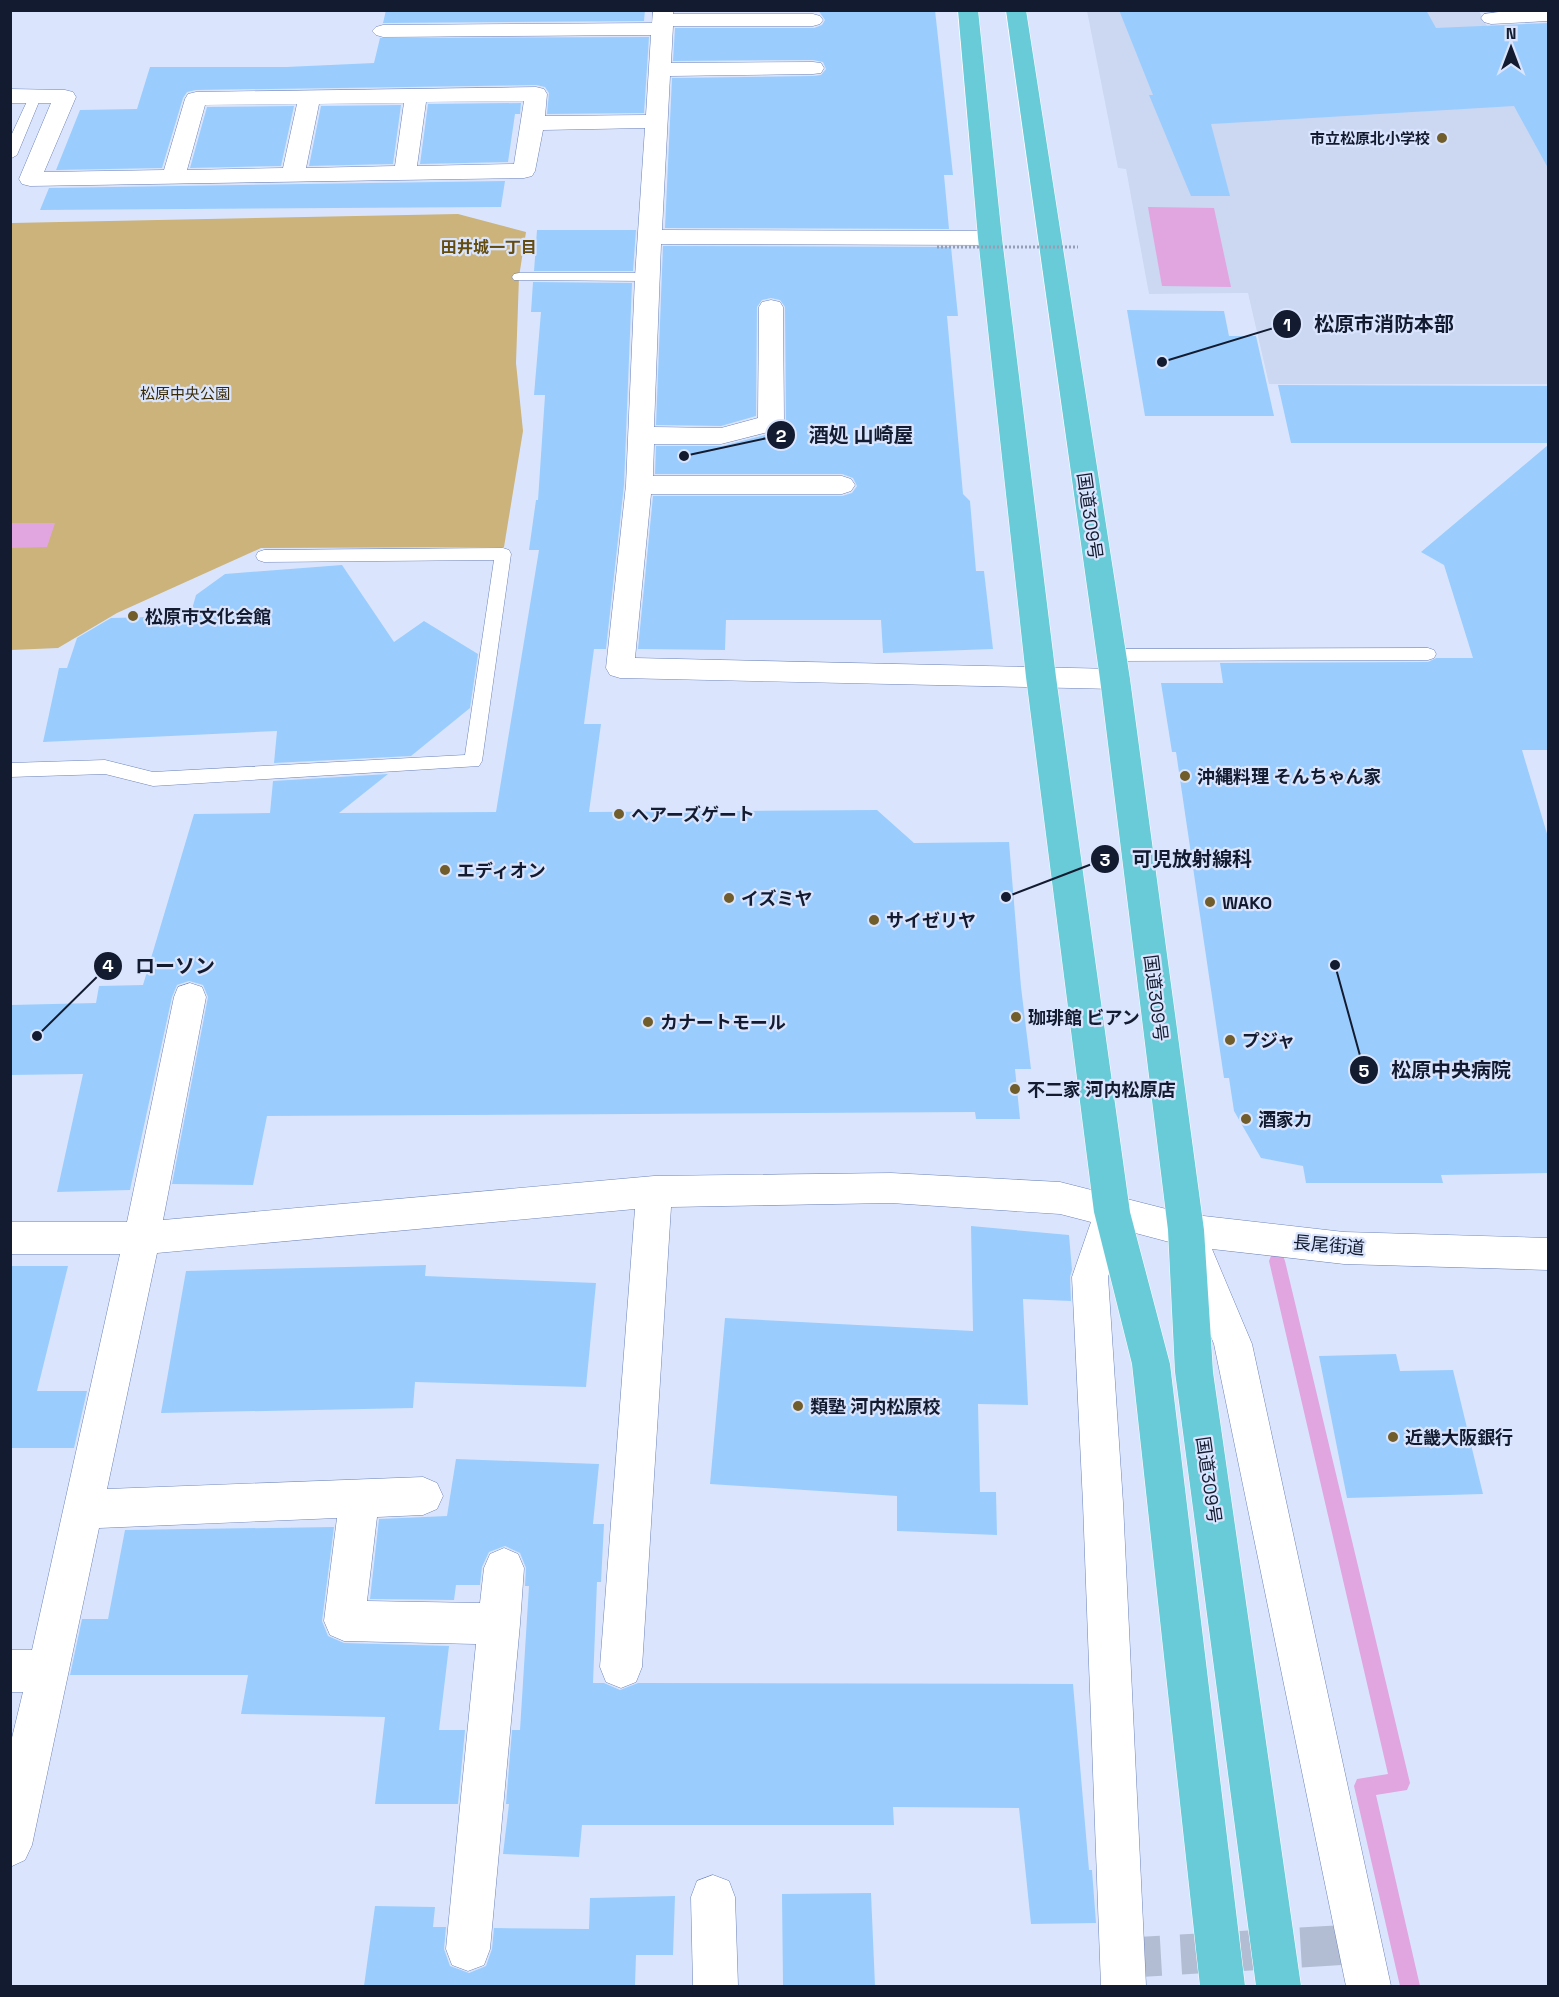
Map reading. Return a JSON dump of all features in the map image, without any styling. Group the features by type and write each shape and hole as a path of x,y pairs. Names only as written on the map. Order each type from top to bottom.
{"highway":[{"path":"968,10 990,238 1041,677 1112,1212 1151,1364 1223,1986"},
{"name":"国道309号","path":"1016,10 1113,667 1186,1230 1194,1372 1279,1986"}],"street":[{"path":"1491,18 1548,15"},
{"path":"663,20 647,277 639,485 620,668 1041,677 1113,667"},
{"path":"383,31 663,20 813,20"},
{"path":"660,70 813,68"},
{"path":"10,96 64,97 30,179 173,177 524,171 536,94 196,99 173,177"},
{"path":"405,173 416,96"},
{"path":"292,175 309,97"},
{"path":"532,123 657,121"},
{"path":"650,237 990,238"},
{"path":"642,435 720,436 771,423 771,307"},
{"path":"639,485 842,485"},
{"path":"10,1845 28,1671 82,1509 142,1238 190,997"},
{"name":"長尾街道","path":"10,1238 142,1238 654,1192 891,1188 1060,1198 1186,1230 1344,1248 1548,1254"},
{"path":"621,1667 654,1192"},
{"path":"1112,1212 1090,1277 1103,1503 1123,1986"},
{"path":"1186,1230 1233,1344 1369,1986"},
{"path":"82,1509 423,1496"},
{"path":"359,1499 344,1621 500,1624"},
{"path":"468,1949 504,1568"},
{"path":"713,1897 716,1986"}],"lane":[{"path":"10,154 35,97"},
{"path":"519,277 647,277"},
{"path":"10,770 105,767 153,779 473,761 502,554 264,555"},
{"path":"1113,667 1428,654"}],"path":[{"path":"937,247 1078,247"}],"shaded area":[{"path":"1087,11 1479,11 1502,54 1548,52 1548,384 1269,384 1248,293 1149,294 1126,169 1118,168"},
{"path":"1148,207 1214,208 1231,287 1162,286"},
{"path":"10,523 55,523 47,547 11,548"}],"green space":[{"name":"松原中央公園","path":"458,214 526,232 519,277 516,363 523,431 504,547 261,548 117,613 58,648 11,650 11,223"}],"building":[{"path":"386,10 645,10 644,21 383,23"},
{"path":"818,10 935,10 953,175 944,175 949,229 665,228 672,78 813,76 821,75 826,69 823,62 813,60 673,61 675,28 814,28 822,25 825,20"},
{"path":"1119,10 1426,10 1436,28 1548,23 1548,168 1514,106 1211,124 1230,196 1191,196 1149,95 1153,95"},
{"path":"649,37 644,113 547,114 549,93 545,87 536,85 196,90 187,92 183,98 162,168 56,170 80,110 137,109 150,67 286,67 374,63 380,38"},
{"path":"521,103 520,114 515,114 508,162 420,164 428,104"},
{"path":"401,105 393,164 309,166 321,106"},
{"path":"294,106 281,166 190,168 207,107"},
{"path":"505,181 501,207 40,210 49,188"},
{"path":"537,230 636,230 633,271 534,271"},
{"path":"663,246 951,247 958,316 947,316 963,494 970,501 976,571 984,571 993,649 883,653 881,620 726,620 725,650 638,649 653,496 842,496 852,493 857,486 853,478 842,474 655,474 656,446 722,446 781,431 786,423 785,307 780,300 771,298 762,300 757,307 756,416 721,426 656,425"},
{"name":"カナートモール","path":"533,282 632,283 624,485 606,649 594,649 584,724 601,724 589,812 877,810 914,843 1009,842 1021,987 1031,1069 1015,1069 1020,1119 976,1119 975,1112 267,1116 253,1185 172,1184 208,997 203,985 189,981 177,985 172,997 130,1190 57,1192 83,1074 10,1075 10,1005 96,1003 99,986 143,985 194,814 270,813 273,781 388,774 339,813 496,812 539,550 529,550 536,500 538,500 545,395 534,395 541,312 531,312"},
{"path":"1127,310 1224,311 1229,336 1256,336 1274,416 1145,416"},
{"path":"1278,385 1548,386 1548,443 1291,443"},
{"path":"1548,445 1548,750 1522,750 1548,837 1548,1173 1441,1175 1443,1183 1306,1183 1303,1166 1261,1158 1234,1111 1229,1078 1224,1078 1176,752 1172,752 1161,683 1223,683 1220,663 1428,662 1436,658 1473,658 1444,565 1421,552"},
{"path":"342,565 394,642 424,621 478,654 470,708 411,756 274,763 277,731 43,742 59,668 67,668 77,638 111,618 190,616 196,595 225,574"},
{"path":"971,1226 1069,1235 1072,1270 1071,1301 1023,1299 1028,1405 978,1404 980,1492 996,1492 997,1535 897,1531 897,1496 710,1484 725,1318 973,1331"},
{"path":"426,1265 425,1276 596,1283 586,1387 415,1382 413,1408 161,1413 186,1271"},
{"path":"10,1266 68,1266 37,1391 87,1391 74,1448 10,1448"},
{"path":"1396,1354 1400,1371 1453,1370 1483,1494 1347,1498 1319,1356"},
{"path":"456,1459 599,1464 593,1524 604,1524 601,1582 597,1582 593,1683 604,1683 620,1690 638,1683 1073,1684 1089,1870 1092,1870 1096,1923 1031,1924 1019,1808 893,1807 894,1825 582,1825 579,1857 503,1854 509,1804 506,1804 512,1730 520,1730 529,1586 525,1586 526,1568 520,1553 505,1546 489,1552 482,1567 480,1585 456,1585 454,1600 370,1599 379,1519 447,1516"},
{"path":"334,1527 322,1621 328,1636 344,1643 449,1646 439,1730 465,1730 458,1804 375,1804 385,1717 241,1714 248,1675 70,1675 82,1619 108,1619 125,1530"},
{"path":"871,1893 875,1986 783,1986 782,1894"},
{"path":"675,1896 673,1955 636,1955 635,1985 364,1986 375,1906 435,1907 433,1927 446,1927 444,1949 450,1966 469,1973 486,1966 492,1949 494,1928 589,1929 590,1898"}],"waterway":[{"path":"1277,1261 1400,1783 1364,1786 1410,1986"}],"tunnel":[{"path":"1121,1958 1360,1944"}],"place":[{"name":"市立松原北小学校","path":"1442,138"},
{"name":"松原市消防本部","path":"1162,362"},
{"name":"酒処 山崎屋","path":"684,456"},
{"name":"松原市文化会館","path":"133,616"},
{"name":"沖縄料理 そんちゃん家","path":"1185,776"},
{"name":"ヘアーズゲート","path":"619,814"},
{"name":"エディオン","path":"445,870"},
{"name":"可児放射線科","path":"1006,897"},
{"name":"イズミヤ","path":"729,898"},
{"name":"WAKO","path":"1210,902"},
{"name":"サイゼリヤ","path":"874,920"},
{"name":"松原中央病院","path":"1335,965"},
{"name":"珈琲館 ビアン","path":"1016,1017"},
{"name":"カナートモール","path":"648,1022"},
{"name":"ローソン","path":"37,1036"},
{"name":"プジャ","path":"1230,1040"},
{"name":"不二家 河内松原店","path":"1015,1089"},
{"name":"酒家力","path":"1246,1119"},
{"name":"類塾 河内松原校","path":"798,1406"},
{"name":"近畿大阪銀行","path":"1393,1437"}],"district":[{"name":"田井城一丁目","path":"489,247"}]}
